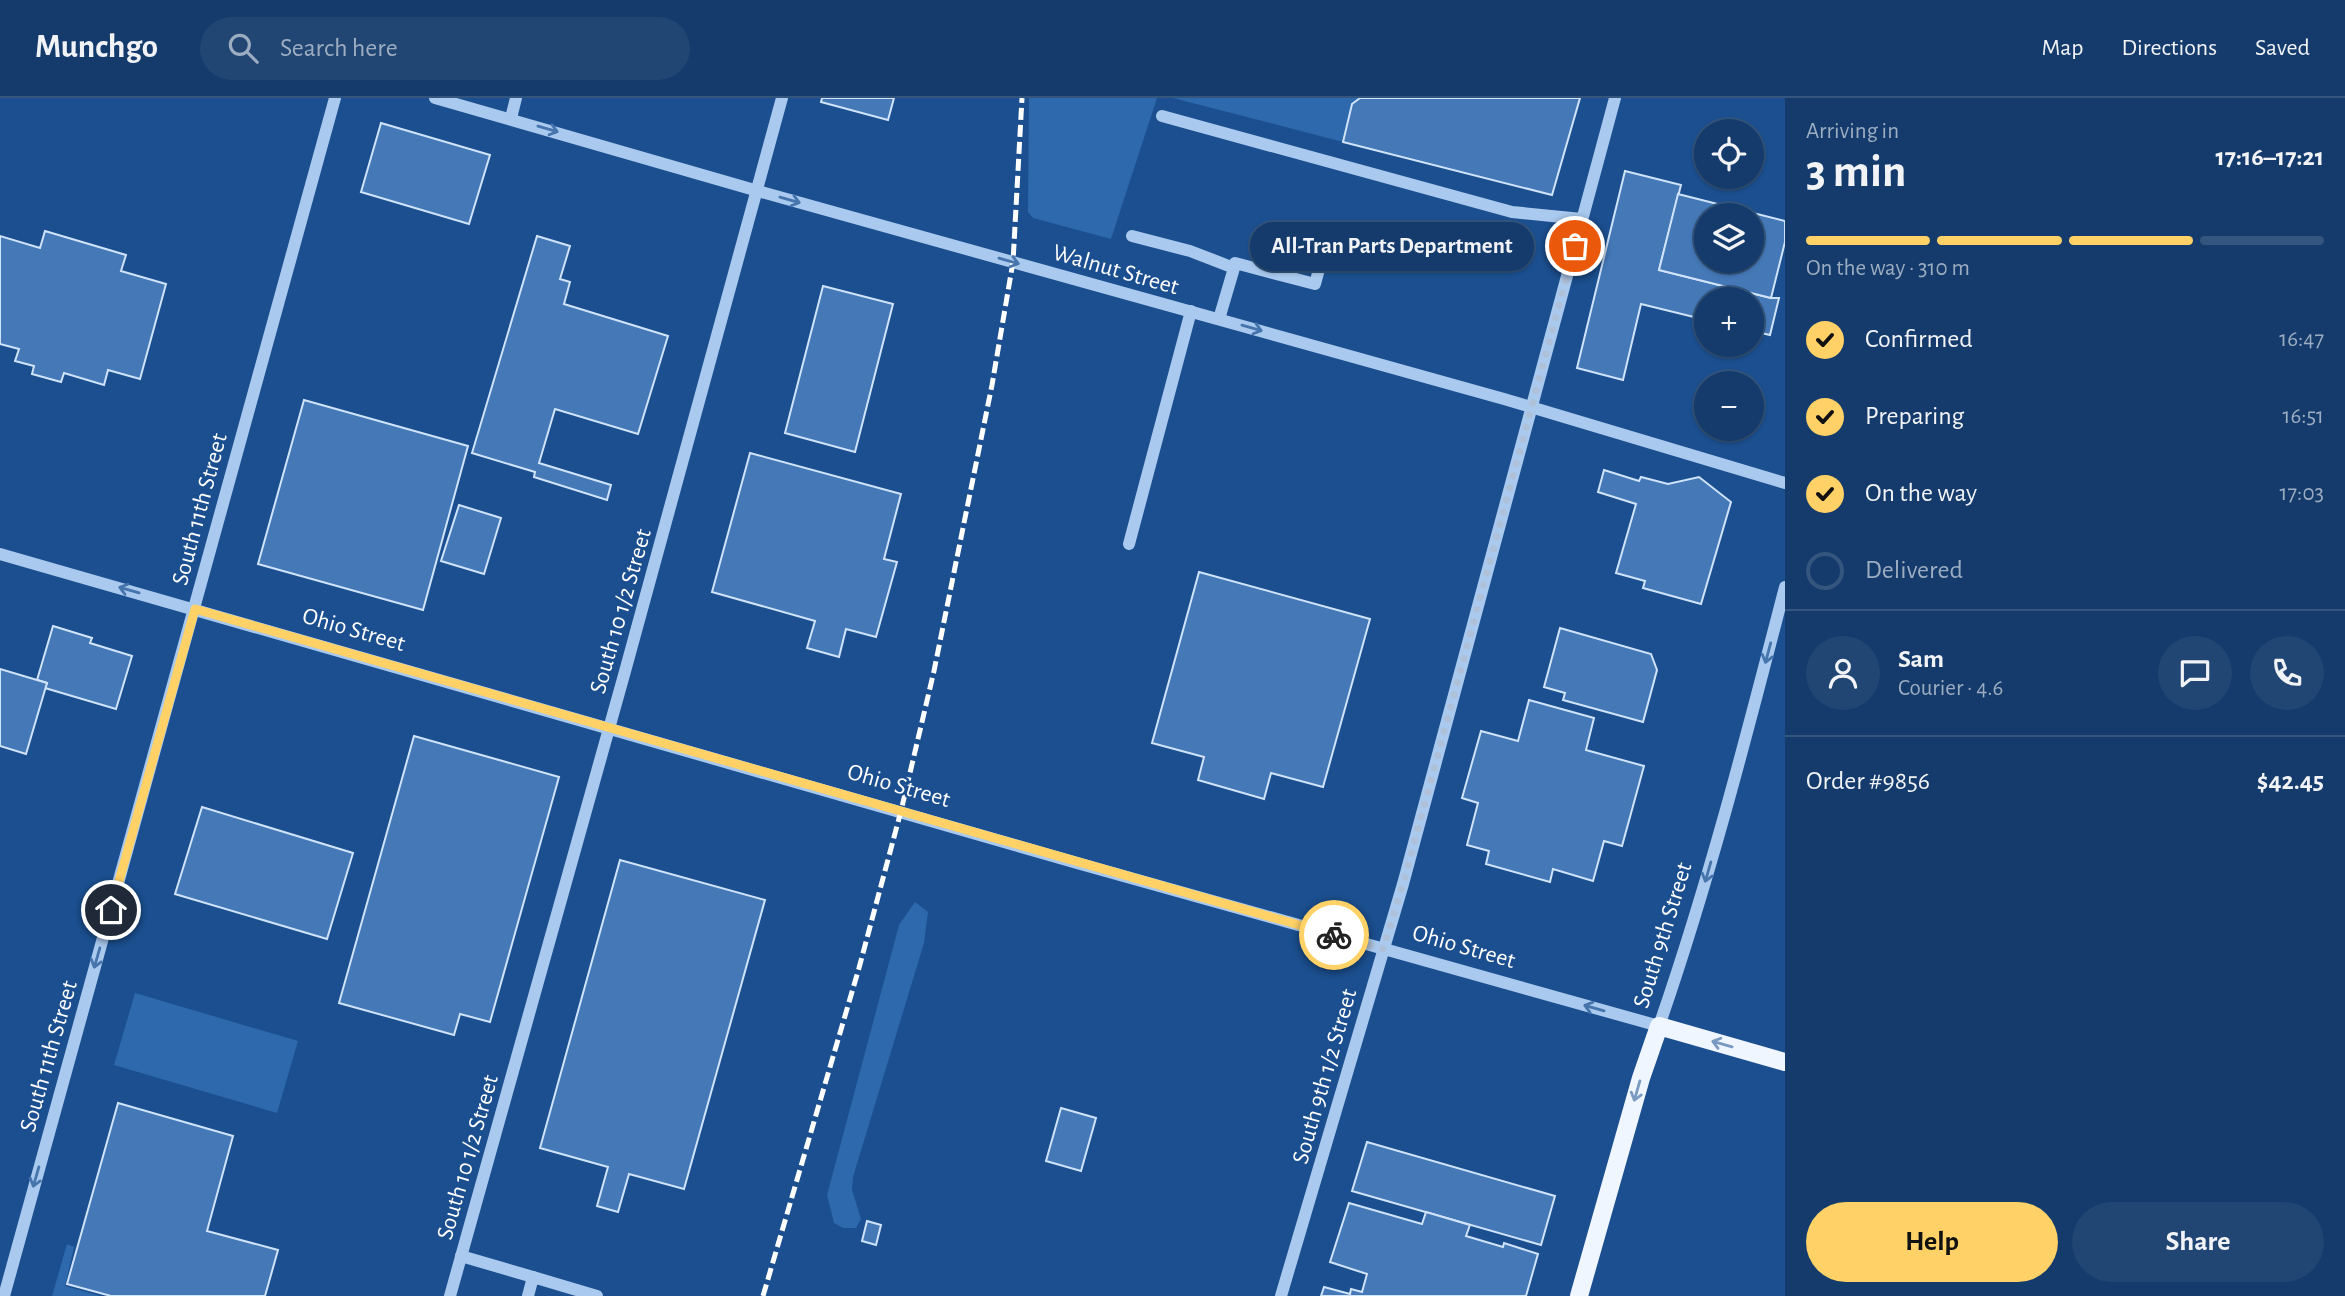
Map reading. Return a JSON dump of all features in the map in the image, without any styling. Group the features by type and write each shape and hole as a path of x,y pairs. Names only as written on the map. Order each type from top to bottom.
{"main road":[{"name":"Ohio Street","path":"1660,1026 1785,1062"},
{"name":"South 9th Street","path":"1579,1296 1640,1079 1660,1026"}],"street":[{"name":"South 11th Street","path":"3,1288 195,609 240,436 335,98"},
{"name":"Walnut Street","path":"435,98 1531,407 1785,483"},
{"path":"512,118 516,98"},
{"name":"South 10 1/2 Street","path":"450,1296 782,98"},
{"name":"South 9th 1/2 Street","path":"1281,1296 1406,871 1615,98"},
{"path":"1162,116 1513,212 1582,219"},
{"path":"1132,236 1191,251 1234,268 1219,319"},
{"path":"1236,262 1315,284 1318,273"},
{"path":"1129,544 1191,312"},
{"name":"Ohio Street","path":"0,554 1660,1026"},
{"name":"South 9th Street","path":"1660,1026 1682,963 1741,758 1785,587"},
{"path":"461,1256 533,1277 559,1291 597,1296"},
{"path":"528,1296 533,1277"}],"shaded area":[{"path":"1029,98 1157,98 1111,239 1033,218 1028,212"},
{"path":"1173,98 1360,98 1352,104 1343,142"},
{"path":"915,902 928,912 924,943 853,1177 852,1190 861,1219 856,1228 843,1228 834,1223 827,1195 899,925"},
{"path":"135,993 298,1041 277,1113 114,1065"},
{"path":"67,1244 74,1247 65,1286 100,1296 52,1296"}],"building":[{"path":"822,98 894,98 888,120 821,102"},
{"path":"1360,98 1580,98 1552,195 1343,142 1352,104"},
{"path":"381,123 490,155 469,224 361,192"},
{"path":"1625,171 1681,185 1659,270 1727,287 1694,287 1694,317 1641,304 1623,380 1577,368"},
{"path":"1678,194 1714,203 1694,203 1694,273 1764,273 1764,216 1785,221 1785,242 1771,298 1764,296 1764,287 1727,287 1659,270"},
{"path":"45,231 126,255 121,271 166,284 140,379 108,370 104,385 64,373 61,382 32,374 34,366 15,361 19,349 0,344 0,236 40,248"},
{"path":"537,236 570,246 560,279 570,282 564,304 668,336 638,434 555,409 539,463 611,485 607,500 534,477 535,472 472,453"},
{"path":"823,286 893,304 855,452 785,433"},
{"path":"1764,296 1779,298 1770,335 1764,334"},
{"path":"304,400 468,446 423,610 258,564"},
{"path":"750,453 901,494 884,559 897,562 876,637 846,629 839,657 807,648 815,621 712,592"},
{"path":"1604,470 1639,481 1641,477 1668,484 1699,477 1731,502 1701,604 1643,588 1645,581 1616,573 1636,504 1598,492"},
{"path":"459,505 501,518 484,574 441,561"},
{"path":"1199,572 1370,619 1323,787 1271,773 1264,799 1198,780 1204,757 1152,743"},
{"path":"53,626 92,638 90,643 132,656 116,709 45,688 47,683 37,680"},
{"path":"1560,628 1651,654 1657,670 1643,722 1563,700 1565,693 1544,687"},
{"path":"0,669 47,683 26,754 0,746"},
{"path":"1529,700 1594,718 1586,750 1644,766 1622,846 1604,841 1593,881 1553,869 1550,882 1486,864 1489,851 1467,845 1478,803 1462,798 1481,731 1518,741"},
{"path":"414,736 559,777 490,1022 460,1014 454,1035 339,1003"},
{"path":"202,807 353,853 327,939 175,894"},
{"path":"620,860 765,900 684,1189 629,1174 618,1212 597,1206 608,1167 540,1148"},
{"path":"118,1103 233,1136 207,1231 278,1250 265,1296 111,1296 67,1284"},
{"path":"1061,1108 1096,1118 1081,1171 1046,1161"},
{"path":"1367,1142 1555,1196 1541,1245 1352,1191"},
{"path":"1349,1203 1422,1224 1426,1212 1470,1225 1466,1236 1503,1247 1504,1243 1538,1254 1526,1296 1321,1296 1324,1287 1350,1294 1351,1289 1362,1292 1367,1274 1330,1262"},
{"path":"867,1221 881,1225 876,1245 862,1241"}],"railway":[{"path":"763,1296 859,968 901,811 934,671 992,385 1013,262 1022,98"}],"way so far":[{"path":"1334,935 1383,949 1403,884 1575,246"}],"place":[{"name":"All-Tran Parts Department","path":"1575,246"}],"route":[{"path":"111,910 195,609 1334,935"}]}
